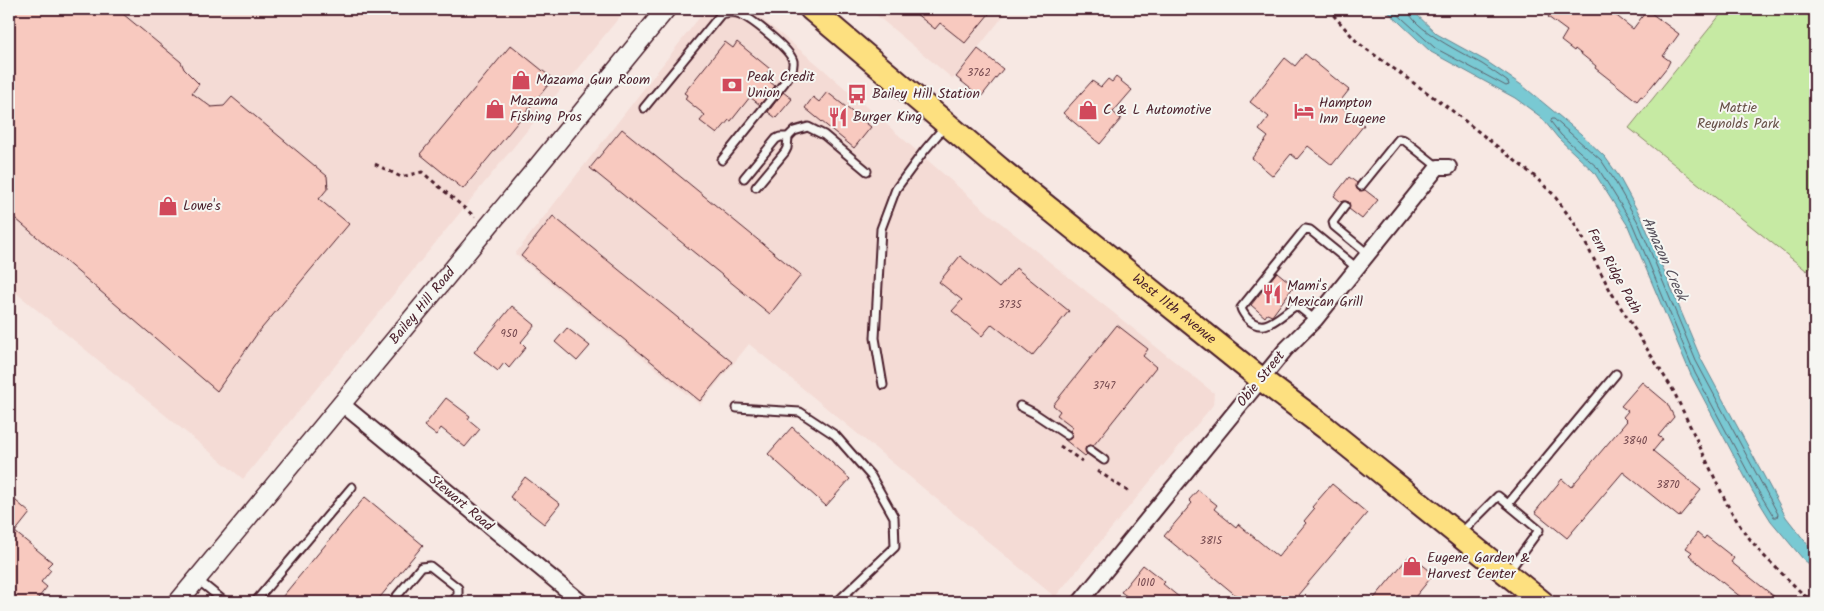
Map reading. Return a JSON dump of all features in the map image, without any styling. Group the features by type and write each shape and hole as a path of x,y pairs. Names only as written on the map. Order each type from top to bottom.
{"main road":[{"name":"West 11th Avenue","path":"811,9 947,124 1261,379 1326,428 1542,602"}],"street":[{"name":"Bailey Hill Road","path":"178,602 666,9"},
{"name":"Obie Street","path":"1080,602 1285,350 1315,320 1368,254 1443,167"},
{"name":"Stewart Road","path":"342,404 581,602"}],"lane":[{"path":"644,108 721,14 729,12 738,13 746,17 784,48 790,55 793,63 791,73 784,83 722,160"},
{"path":"883,385 875,338 881,229 896,189 947,124"},
{"path":"744,178 776,139 788,137 794,131 808,127 815,129 866,171"},
{"path":"756,187 785,152 788,137"},
{"path":"1360,186 1399,139 1404,140 1443,167"},
{"path":"1345,206 1333,222 1334,226 1368,254"},
{"path":"1315,320 1295,306 1267,325 1260,326 1252,322 1241,308 1303,230 1310,230 1357,268"},
{"path":"1508,504 1616,374"},
{"path":"1020,406 1067,435"},
{"path":"737,408 800,412 835,435 871,476 894,517 895,548 837,602"},
{"path":"1090,450 1104,460"},
{"path":"255,602 352,487"},
{"path":"1459,535 1498,496 1539,530 1507,573"},
{"path":"392,602 421,567 430,566 458,588 458,595 452,602"},
{"path":"198,579 224,602"}],"path":[{"name":"Fern Ridge Path","path":"1328,9 1358,43 1450,110 1533,175 1557,200 1576,227 1611,292 1673,390 1727,504 1742,529 1762,554 1811,602"},
{"path":"375,164 401,177 422,172 488,227"},
{"path":"1053,441 1085,462"},
{"path":"1093,468 1129,492"}],"shaded area":[{"path":"9,9 626,9 243,479 9,287"},
{"path":"706,9 750,9 816,63 987,212 1214,393 1213,405 1055,597 749,344 700,405 515,254"},
{"path":"869,9 1009,9 953,79"}],"green space":[{"name":"Mattie Reynolds Park","path":"1725,9 1815,9 1815,261 1807,271 1629,128"}],"water":[{"path":"1385,9 1411,9 1437,34 1486,61 1523,86 1581,134 1605,157 1618,175 1643,221 1701,359 1786,517 1815,554 1815,569 1803,559 1771,521 1753,492 1691,375 1628,226 1594,172 1558,138 1541,117 1515,98 1431,52"}],"building":[{"name":"Lowe's","path":"9,9 117,9 181,62 184,69 199,84 192,93 211,107 224,106 232,97 327,176 328,188 319,199 349,224 257,334 217,391 9,213"},
{"path":"910,9 993,9 965,43 940,23 935,29"},
{"path":"1553,9 1608,9 1633,29 1647,10 1679,34 1663,56 1670,61 1667,67 1643,97 1641,96 1637,101 1595,68 1596,66 1575,49 1574,51 1561,41 1567,31 1548,17"},
{"name":"Peak Credit Union","path":"725,42 733,48 737,42 770,69 764,77 775,86 760,105 750,97 731,121 729,120 717,134 700,121 705,115 685,99 687,95 684,93"},
{"path":"511,45 553,79 463,189 420,154"},
{"path":"978,49 1003,69 981,97 956,77"},
{"name":"Hampton Inn Eugene","path":"1305,54 1349,90 1338,104 1364,125 1332,165 1308,146 1297,159 1291,154 1273,176 1252,158 1268,137 1259,130 1269,117 1250,102 1285,58 1295,66"},
{"name":"C & L Automotive","path":"1116,77 1132,90 1113,112 1121,119 1100,144 1063,113 1092,81 1101,87 1108,79 1112,82"},
{"path":"783,92 792,99 776,118 768,112"},
{"name":"Burger King","path":"827,92 871,127 854,148 805,108 813,97 819,102"},
{"path":"622,129 801,275 770,314 590,168"},
{"path":"1349,177 1357,183 1356,187 1358,190 1365,190 1378,200 1362,219 1349,209 1349,202 1341,202 1334,196"},
{"path":"553,216 732,362 700,401 521,256"},
{"path":"960,256 999,288 1016,268 1069,311 1032,356 992,324 982,336 952,311 962,300 939,282"},
{"name":"Mami's Mexican Grill","path":"1277,272 1294,286 1272,316 1267,314 1265,317 1251,305"},
{"path":"512,306 535,325 521,342 526,347 509,368 504,363 498,371 474,352"},
{"path":"1117,325 1148,349 1143,356 1156,367 1093,446 1086,447 1087,454 1085,456 1064,439 1071,438 1070,431 1073,427 1057,415 1060,411 1053,405"},
{"path":"567,328 590,346 577,361 555,342"},
{"path":"1642,382 1667,403 1674,417 1658,436 1663,439 1653,451 1701,490 1679,517 1623,472 1567,538 1535,512 1562,479 1571,487 1627,421 1623,417 1628,411 1621,406"},
{"path":"446,398 470,416 468,419 480,429 465,447 441,428 436,435 424,426"},
{"path":"792,427 850,479 826,506 768,454"},
{"path":"525,477 560,504 544,524 510,497"},
{"path":"1332,484 1367,513 1298,595 1308,602 1244,602 1164,536 1192,503 1189,500 1198,490 1217,505 1214,509 1236,527 1238,524 1278,557 1306,523 1304,521 1314,509 1312,507"},
{"path":"9,495 30,513 15,532 52,562 47,567 51,570 41,582 47,587 35,602 18,602 9,595"},
{"path":"365,497 423,545 376,602 278,602"},
{"path":"1697,533 1704,539 1706,536 1734,558 1731,562 1781,602 1747,602 1698,563 1689,555 1692,552 1686,548"},
{"path":"1410,555 1434,574 1411,602 1371,602"},
{"path":"1143,565 1165,582 1163,584 1185,602 1135,602 1121,592"}],"place":[{"name":"Mazama Gun Room","path":"521,80"},
{"name":"Peak Credit Union","path":"732,85"},
{"name":"Bailey Hill Station","path":"857,94"},
{"name":"Mazama Fishing Pros","path":"495,109"},
{"name":"C & L Automotive","path":"1088,110"},
{"name":"Hampton Inn Eugene","path":"1304,111"},
{"name":"Burger King","path":"838,117"},
{"name":"Lowe's","path":"168,206"},
{"name":"Mami's Mexican Grill","path":"1272,294"},
{"name":"Eugene Garden & Harvest Center","path":"1412,566"}],"water label":[{"name":"Amazon Creek","path":"1664,259"}]}
